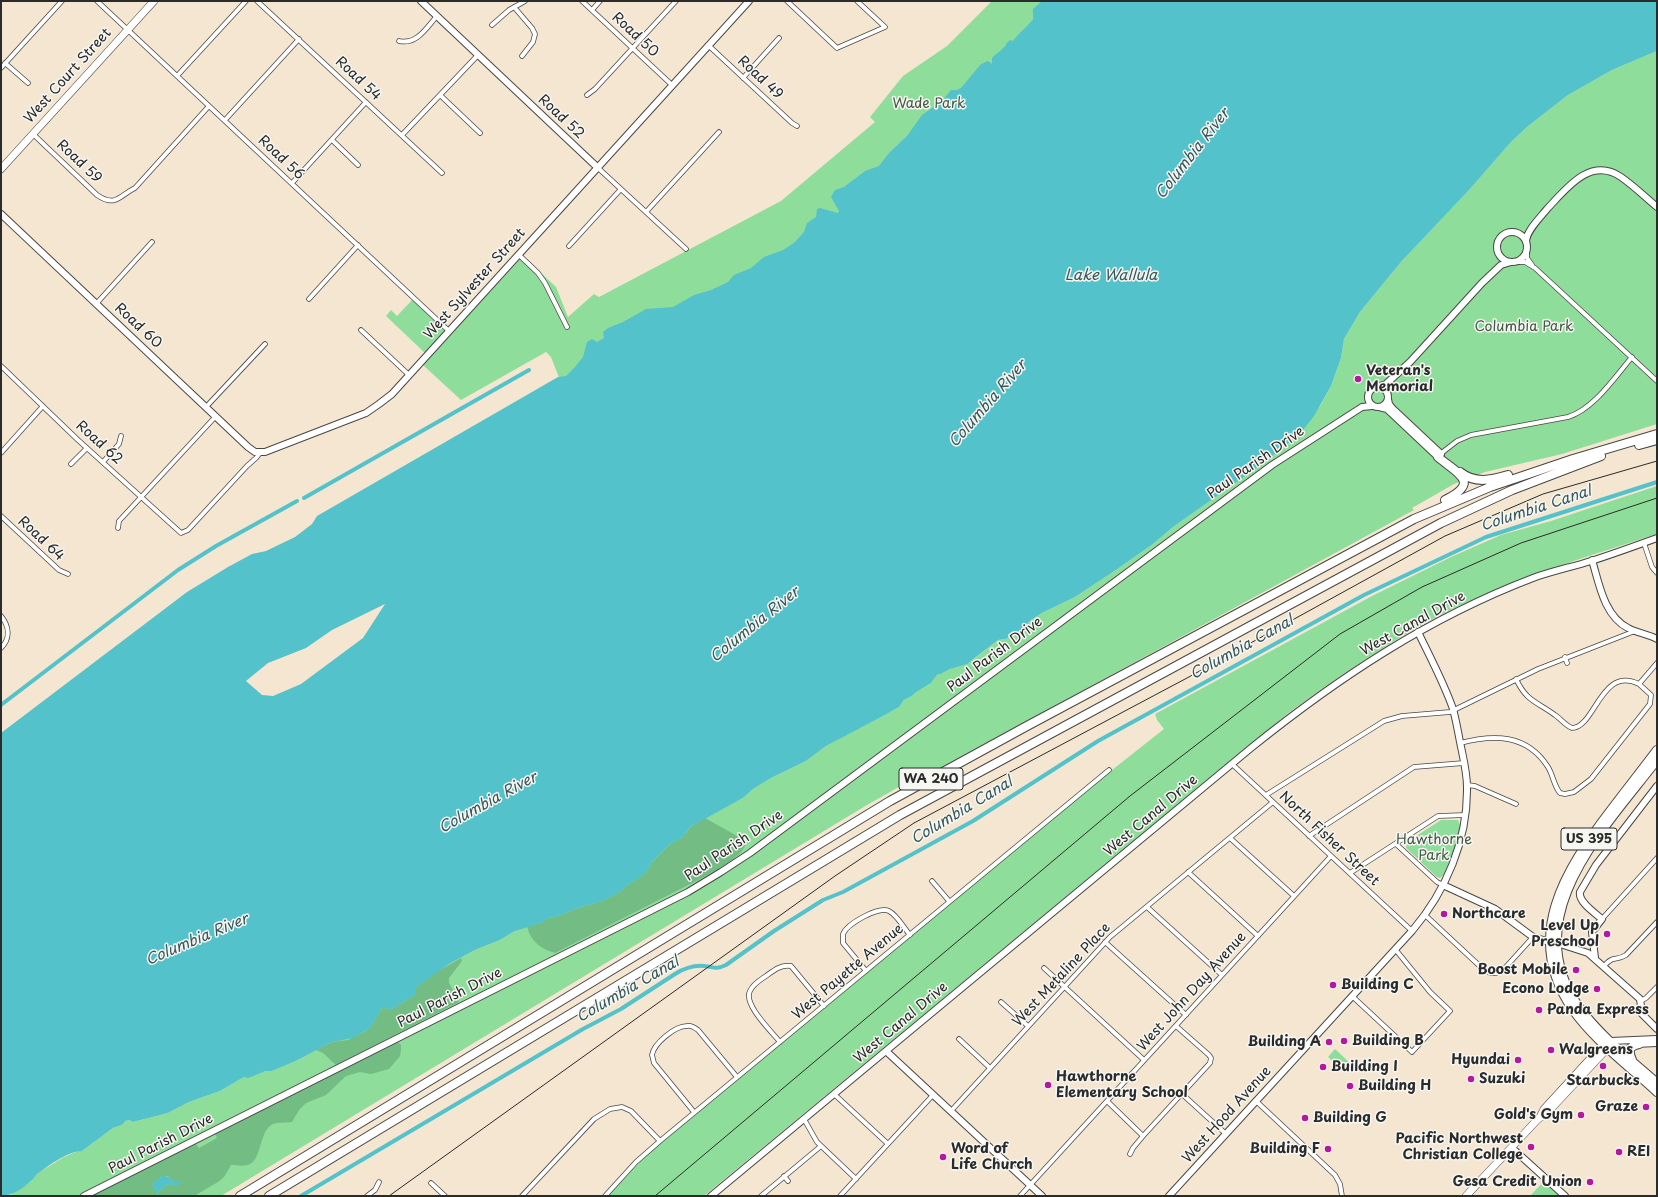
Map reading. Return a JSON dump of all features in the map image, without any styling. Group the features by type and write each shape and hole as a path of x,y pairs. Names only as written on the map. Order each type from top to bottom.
{"highway":[{"name":"WA 240","path":"240,1196 890,801 1322,568 1414,519 1452,502 1490,487 1573,459 1657,434"},
{"name":"WA 240","path":"269,1196 906,811 1457,515 1550,474 1595,458 1657,440"},
{"path":"1439,456 1464,475 1480,480 1493,479 1573,459"},
{"path":"1322,568 1374,536 1460,492 1464,486 1463,478 1439,456"},
{"name":"US 395","path":"1657,750 1591,836 1573,863 1554,906 1550,926 1553,943 1564,979 1573,998 1610,1044 1657,1092"},
{"name":"US 395","path":"1553,943 1561,904 1580,864 1599,836 1657,760"},
{"name":"US 395","path":"1610,1044 1657,1083"},
{"path":"1632,1061 1629,1053 1630,1049 1639,1044"}],"main road":[{"name":"West Court Street","path":"1,169 154,1"},
{"path":"1466,1196 1538,1119 1544,1109 1569,1081 1610,1044"},
{"path":"1538,1119 1547,1113 1610,1044"},
{"path":"1557,1102 1570,1083 1569,1081"}],"street":[{"path":"1,68 62,1"},
{"name":"Road 56","path":"97,1 449,331"},
{"path":"177,76 246,1"},
{"name":"Road 54","path":"258,1 442,173"},
{"name":"Road 52","path":"421,1 686,249"},
{"path":"492,25 524,1"},
{"name":"Road 50","path":"582,1 672,85"},
{"path":"592,10 600,1"},
{"path":"587,95 595,89 676,1"},
{"path":"787,1 838,48 885,27 857,1"},
{"name":"West Sylvester Street","path":"184,533 260,453 358,416 373,409 392,394 746,2"},
{"path":"514,7 532,28 535,34 533,42 522,56"},
{"path":"399,41 406,42 415,39 437,16"},
{"path":"743,78 779,38"},
{"path":"225,120 298,39"},
{"name":"Road 49","path":"708,45 797,126"},
{"path":"402,135 478,55"},
{"path":"5,63 28,83"},
{"path":"440,95 480,133"},
{"path":"292,183 366,102"},
{"name":"Road 59","path":"33,134 97,195 105,200 112,201 121,198 135,188 210,106"},
{"path":"646,212 719,132"},
{"path":"332,140 358,165"},
{"path":"1657,207 1618,175 1596,171 1585,174 1577,179 1542,216 1527,235 1526,242 1527,258 1535,268 1657,381"},
{"path":"569,246 621,189"},
{"name":"Road 60","path":"1,214 250,449 260,453"},
{"path":"1482,283 1497,262 1497,245 1500,238 1507,233 1525,230 1542,216"},
{"path":"1515,232 1522,236 1526,242"},
{"path":"96,304 152,242"},
{"path":"309,299 358,245"},
{"path":"1498,252 1502,258 1513,262 1524,256 1527,250"},
{"path":"519,255 538,273 545,283 567,327"},
{"path":"1379,407 1385,404 1391,385 1410,362 1482,283 1502,264 1525,262 1535,268"},
{"path":"361,330 409,375"},
{"path":"206,408 265,344"},
{"path":"1439,456 1457,441 1471,435 1568,417 1580,412 1592,402 1632,357"},
{"path":"1410,362 1386,384 1372,389 1368,394 1368,402 1372,406 1386,409 1439,456"},
{"name":"Road 62","path":"1,366 87,448 142,496 178,531 184,533"},
{"path":"1378,387 1384,389 1388,396 1389,404 1393,409 1439,456"},
{"name":"Paul Parish Drive","path":"1339,421 1363,401 1368,394"},
{"path":"1,453 44,406"},
{"name":"Paul Parish Drive","path":"84,1196 688,892 721,872 756,848 1260,473 1363,406 1372,406"},
{"path":"118,528 120,521 216,416"},
{"path":"103,462 119,444 121,436"},
{"path":"71,464 87,448"},
{"name":"Road 64","path":"1,516 58,570 68,574"},
{"name":"West Canal Drive","path":"711,1196 1293,714 1343,678 1418,632 1479,602 1533,578 1657,538"},
{"path":"1644,543 1652,567 1657,573"},
{"path":"1592,560 1604,597 1612,615 1623,625 1657,639"},
{"path":"1,616 6,622 8,635 7,640 1,648"},
{"path":"1266,796 1384,721 1402,716 1447,713 1453,711 1516,679 1565,658 1636,631"},
{"name":"West Hood Avenue","path":"1169,1196 1412,931 1425,915 1456,856 1466,815 1467,785 1464,763 1453,711 1440,678 1418,632"},
{"path":"1565,658 1567,663"},
{"path":"1639,684 1657,663"},
{"path":"1460,743 1491,737 1507,739 1521,744 1534,752 1544,761 1552,773 1557,790 1566,794 1574,792 1592,779 1650,704 1651,695 1639,684 1625,680 1614,684 1607,690 1580,726 1574,728 1569,727 1554,714 1531,700 1522,691 1516,679"},
{"path":"1309,836 1414,767 1464,763"},
{"name":"North Fisher Street","path":"1232,764 1412,931"},
{"name":"West Payette Avenue","path":"605,1196 636,1162 694,1112 1109,770"},
{"path":"1467,785 1475,786 1516,804"},
{"path":"1602,919 1579,896 1581,890 1596,865 1657,786"},
{"name":"West Metaline Place","path":"950,1111 1105,942 1273,802"},
{"path":"1350,873 1438,816 1466,815"},
{"path":"1230,838 1294,896"},
{"path":"1396,844 1442,885 1495,909 1533,937 1583,950 1595,958 1641,1001 1641,1012 1656,1028 1656,1041"},
{"name":"West John Day Avenue","path":"1020,1196 1331,856"},
{"path":"1595,958 1592,932 1657,858"},
{"path":"1188,872 1258,936"},
{"path":"932,881 949,901"},
{"path":"1147,907 1222,975"},
{"path":"866,971 843,943 843,934 849,926 876,910 885,910 892,914 910,935"},
{"path":"1425,915 1484,970 1495,974 1504,969 1533,937"},
{"path":"1604,966 1611,958 1622,958 1626,955 1657,922"},
{"path":"1105,942 1186,1015"},
{"path":"1352,996 1412,1052 1450,1011 1430,992 1395,949"},
{"path":"780,1042 750,1005 748,994 752,986 777,968 790,966 824,1006"},
{"path":"1044,968 1144,1060"},
{"path":"1641,1001 1657,987"},
{"path":"1001,1002 1028,1026"},
{"path":"694,1112 654,1063 652,1055 656,1044 681,1027 691,1026 698,1030 737,1077"},
{"path":"1130,1154 1143,1136 1210,1063 1211,1058 1176,1026"},
{"path":"959,1039 990,1068"},
{"path":"1610,1044 1656,1041"},
{"path":"1610,1044 1639,1044 1656,1041"},
{"path":"886,1051 1042,1196"},
{"path":"834,1094 888,1144"},
{"path":"1182,1094 1226,1134"},
{"path":"840,1196 933,1095"},
{"path":"1107,1101 1143,1136"},
{"path":"1256,1101 1335,1175 1340,1184 1342,1196"},
{"path":"522,1196 594,1119 610,1109 622,1107 631,1111 660,1141"},
{"path":"804,1119 821,1146 856,1179"},
{"path":"761,1196 821,1146"},
{"path":"1512,1148 1565,1196"},
{"path":"784,1176 788,1181"},
{"path":"367,1196 375,1190 379,1182"},
{"path":"431,1182 445,1196"}],"green space":[{"name":"Wade Park","path":"992,1 1097,1 881,192 562,385 551,357 546,352 461,400 423,365 523,256 556,287 568,317 594,294 599,297 781,201 875,122 870,117 903,76 947,46"},
{"name":"Columbia Park","path":"1657,51 1657,424 1562,454 1485,472 1454,484 1412,508 1414,510 915,782 913,779 867,805 221,1196 9,1196 30,1182 38,1173 64,1157 78,1151 82,1151 113,1128 122,1125 124,1121 129,1120 133,1122 168,1113 189,1102 220,1091 244,1077 272,1071 296,1061 332,1042 449,964 475,950 500,940 652,862 669,845 705,818 743,798 753,789 771,778 806,761 826,746 899,707 904,700 931,683 938,674 974,659 998,640 1006,639 1021,630 1031,620 1042,613 1075,597 1116,570 1153,544 1173,527 1261,465 1299,435 1320,406 1331,386 1341,358 1344,339 1360,312 1401,262 1470,189 1511,142 1527,127 1568,95 1612,70"},
{"path":"413,299 446,330 425,353 386,316 391,310 397,316"},
{"path":"1657,486 1657,534 1533,575 1485,594 1438,616 1415,629 1371,655 1329,684 1287,714 704,1196 608,1196 640,1162 667,1137 1112,770 1164,729 1157,720 1155,714 1372,596 1451,557 1501,535 1551,521"},
{"path":"705,818 746,841 745,846 736,857 702,878 555,953 541,947 533,940 527,926 541,923 548,918 556,917 581,907 603,901 620,892 646,873 652,862 669,845 683,837 690,827"},
{"name":"Hawthorne Park","path":"1441,820 1458,820 1460,825 1450,862 1444,875 1440,878 1437,877 1406,848 1407,842"},
{"path":"461,958 462,961 449,978 449,983 459,1002 336,1065 323,1053 316,1050 332,1042 348,1040 364,1032 370,1028 382,1008 392,1009 415,995 415,988 433,974"},
{"path":"398,1042 401,1045 400,1056 389,1069 371,1074 360,1072 346,1076 326,1095 306,1103 299,1110 292,1122 275,1123 268,1127 254,1161 243,1166 231,1165 224,1177 194,1196 92,1196 196,1144 199,1148 217,1138 215,1134","holes":["167,1176 174,1182 180,1182 172,1186 170,1184 166,1185 160,1190 158,1195 152,1184 160,1178"]},
{"path":"1335,1049 1350,1063 1343,1071 1328,1057"},
{"path":"1544,1181 1560,1196 1530,1196"}],"water":[{"name":"Lake Wallula","path":"1042,1 1657,1 1657,51 1612,70 1568,95 1527,127 1511,142 1470,189 1401,262 1360,312 1344,339 1341,358 1331,386 1314,416 1299,435 1261,465 1173,527 1153,544 1116,570 1075,597 1042,613 1031,620 1021,630 1006,639 998,640 967,664 938,674 931,683 904,700 899,707 826,746 806,761 771,778 753,789 743,798 690,827 683,837 669,845 652,862 646,873 620,892 603,901 581,907 556,917 548,918 541,923 515,931 500,940 475,950 449,964 415,988 415,995 392,1009 382,1008 370,1028 353,1038 332,1042 296,1061 272,1071 266,1071 248,1078 244,1077 220,1091 189,1102 168,1113 133,1122 129,1120 125,1121 122,1125 113,1128 82,1151 66,1156 38,1173 23,1188 5,1196 1,1196 1,733 187,592 252,554 266,551 295,537 312,524 317,516 558,377 566,376 583,357 587,342 592,339 597,342 604,338 603,332 608,328 623,322 646,309 673,307 694,295 711,290 728,282 734,275 751,268 764,257 783,250 794,243 804,232 807,223 816,217 817,209 820,208 838,213 839,211 831,197 835,190 844,187 865,171 879,166 889,153 907,136 922,115 941,102 951,90 961,88 981,64 988,61 992,64 992,58 1010,40 1013,41 1032,20 1033,9","holes":["385,604 363,638 301,684 273,696 262,695 246,681 268,663 306,648 332,630"]},
{"path":"163,1175 170,1178 174,1182 181,1183 179,1186 172,1186 170,1184 166,1185 160,1190 158,1195 152,1184"}],"waterway":[{"path":"304,498 529,370"},
{"name":"Columbia Canal","path":"301,1196 583,1029 621,1009 678,972 696,966 717,968 726,965 774,931 823,900 843,892 973,821 1098,741 1364,595 1486,537 1657,482"},
{"path":"1,705 178,570 216,546 297,501"}],"railway":[{"path":"389,1196 835,876 914,823 1187,678 1445,536 1543,494 1657,461"},
{"path":"655,1196 1130,796 1340,634 1422,587 1521,543 1657,498"}],"place":[{"name":"Veteran's Memorial","path":"1358,379"},
{"name":"Northcare","path":"1444,914"},
{"name":"Level Up Preschool","path":"1607,934"},
{"name":"Boost Mobile","path":"1576,970"},
{"name":"Building C","path":"1333,985"},
{"name":"Econo Lodge","path":"1597,989"},
{"name":"Panda Express","path":"1539,1010"},
{"name":"Building B","path":"1344,1041"},
{"name":"Building A","path":"1329,1042"},
{"name":"Walgreens","path":"1551,1050"},
{"name":"Hyundai","path":"1518,1060"},
{"name":"Starbucks","path":"1603,1066"},
{"name":"Building I","path":"1323,1067"},
{"name":"Suzuki","path":"1471,1079"},
{"name":"Hawthorne Elementary School","path":"1048,1085"},
{"name":"Building H","path":"1350,1086"},
{"name":"Graze","path":"1646,1107"},
{"name":"Gold's Gym","path":"1581,1115"},
{"name":"Building G","path":"1305,1118"},
{"name":"Pacific Northwest Christian College","path":"1531,1147"},
{"name":"Building F","path":"1328,1149"},
{"name":"REI","path":"1619,1152"},
{"name":"Word of Life Church","path":"943,1157"},
{"name":"Gesa Credit Union","path":"1590,1182"}],"water label":[{"name":"Columbia River","path":"1193,154"},
{"name":"Columbia River","path":"988,404"},
{"name":"Columbia River","path":"755,625"},
{"name":"Columbia River","path":"488,803"},
{"name":"Columbia River","path":"197,940"}]}
